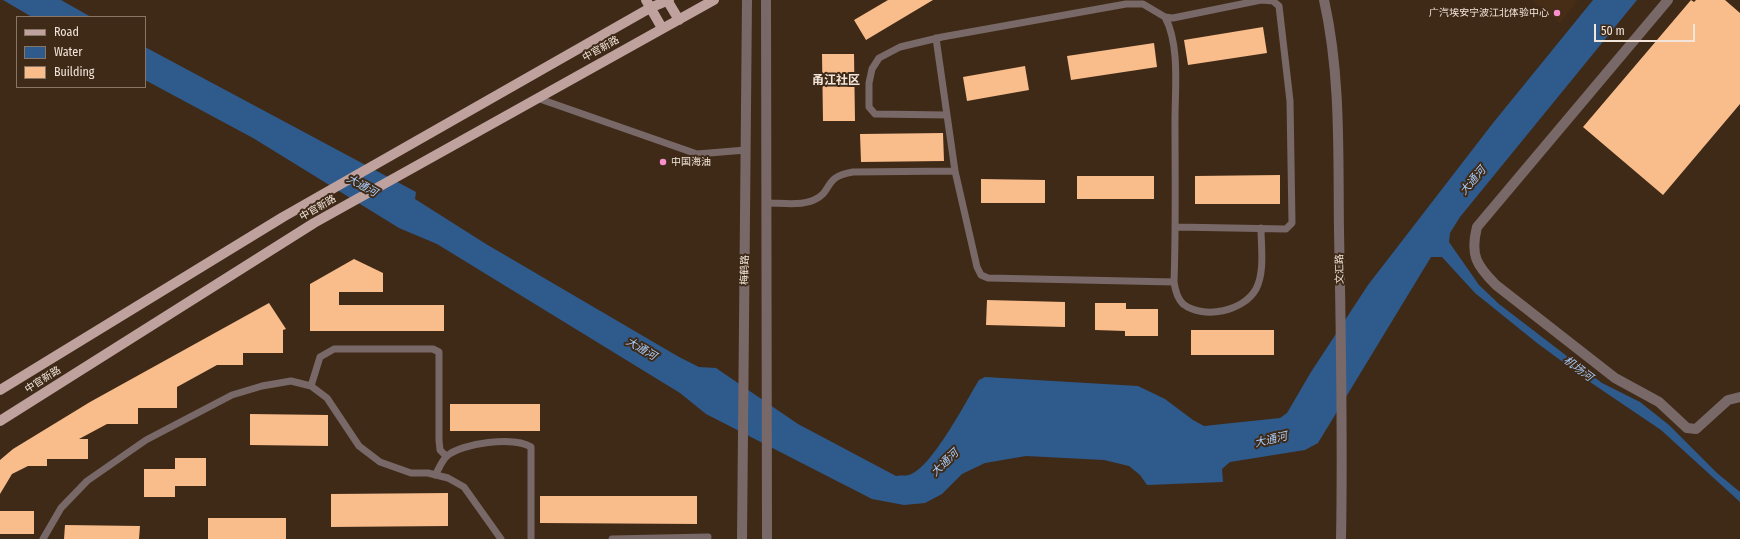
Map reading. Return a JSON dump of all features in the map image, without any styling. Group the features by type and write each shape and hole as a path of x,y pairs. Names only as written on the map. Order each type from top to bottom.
{"main road":[{"name":"中官新路","path":"0,390 283,217 648,4 668,0"},
{"path":"668,0 679,20"},
{"name":"中官新路","path":"0,421 314,223 714,0"},
{"path":"648,4 662,28"}],"street":[{"name":"梅鹤路","path":"742,539 747,0"},
{"path":"766,0 767,539"},
{"name":"文汇路","path":"1324,0 1328,19 1338,109 1342,419 1341,539"},
{"path":"1668,0 1477,227 1473,244 1476,260 1484,274 1496,285 1615,378 1659,402 1687,428 1696,429 1728,400 1740,397"}],"lane":[{"path":"1165,18 1173,18 1262,0 1273,1 1279,6 1290,101 1292,223 1286,228 1176,227"},
{"path":"947,115 875,114 869,107 869,83 872,69 879,58 900,47 936,38 1126,4 1143,4 1165,18 1171,27 1173,40 1176,227 1174,282 1175,290 1182,303 1198,311 1213,312 1247,302 1256,289 1260,275 1260,228"},
{"path":"936,38 955,171 977,266 981,275 988,278 1174,282"},
{"path":"537,98 697,154 746,150"},
{"path":"767,203 804,202 815,200 824,192 831,180 840,174 853,172 955,171"},
{"path":"312,386 320,357 334,349 433,349 439,352 439,440 440,450 446,456"},
{"path":"43,539 61,508 87,481 146,440 232,395 262,386 291,381 312,386 327,398 360,446 380,462 411,473 435,475 448,478 464,488 502,539"},
{"path":"435,475 446,456 460,448 490,442 526,443 531,447 531,539"},
{"path":"612,539 708,537"}],"shaded area":[{"name":"广汽埃安宁波江北体验中心","path":"1531,0 1578,0 1560,23"}],"water":[{"path":"3,0 61,0 89,16 30,16"},
{"path":"1593,0 1637,0 1460,217 1450,233 1449,242 1479,285 1499,304 1602,383 1640,402 1669,425 1717,473 1740,492 1740,502 1661,430 1590,382 1537,343 1475,293 1442,257 1431,257 1318,443 1305,450 1230,462 1222,469 1223,482 1147,485 1140,475 1129,466 1104,460 1026,456 985,463 962,474 942,494 925,503 904,505 872,499 706,414 680,393 437,244 399,228 253,138 146,81 146,48 416,192 415,199 486,244 679,357 699,367 716,368 798,424 896,476 909,475 918,470 928,460 948,433 979,380 985,377 1138,386 1165,399 1193,420 1204,426 1280,418 1287,413 1311,372 1368,285 1493,123"}],"building":[{"path":"888,0 933,0 866,40 854,20"},
{"path":"1691,0 1694,2 1696,0 1725,0 1740,13 1740,104 1663,195 1583,127"},
{"path":"1263,27 1267,53 1188,65 1184,40"},
{"path":"1154,43 1157,67 1071,80 1067,56"},
{"path":"822,54 854,54 855,121 823,121"},
{"path":"1025,66 1029,90 967,101 963,77"},
{"path":"943,133 944,161 861,162 860,134"},
{"path":"1280,175 1280,204 1195,204 1195,176"},
{"path":"1077,176 1154,176 1154,199 1077,199"},
{"path":"981,179 1045,180 1045,203 981,203"},
{"path":"354,259 383,273 383,292 339,292 339,305 444,305 444,331 310,331 310,284"},
{"path":"987,300 1065,302 1065,327 986,325"},
{"path":"269,303 286,329 283,330 283,353 243,353 243,365 217,365 177,387 177,408 138,408 138,424 107,424 79,439 88,439 88,459 47,459 47,466 28,466 12,474 0,494 0,460 13,449 90,402"},
{"path":"1095,303 1126,303 1126,309 1158,309 1158,336 1125,336 1125,331 1095,330"},
{"path":"1191,330 1274,330 1274,355 1191,355"},
{"path":"450,404 540,404 540,431 450,431"},
{"path":"250,414 328,415 328,446 250,445"},
{"path":"175,458 206,458 206,486 175,486 175,497 144,497 144,469 175,469"},
{"path":"448,493 448,526 331,527 331,494"},
{"path":"540,496 697,496 697,524 540,523"},
{"path":"0,511 34,511 34,534 0,534"},
{"path":"208,518 286,518 286,539 208,539"},
{"path":"65,525 140,526 139,539 64,539"}],"place":[{"name":"广汽埃安宁波江北体验中心","path":"1557,13"},
{"name":"中国海油","path":"663,162"}],"district":[{"name":"甬江社区","path":"836,81"}],"water label":[{"name":"大通河","path":"1473,181"},
{"name":"大通河","path":"362,186"},
{"name":"大通河","path":"641,349"},
{"name":"机场河","path":"1578,369"},
{"name":"大通河","path":"1271,440"},
{"name":"大通河","path":"945,463"}]}
